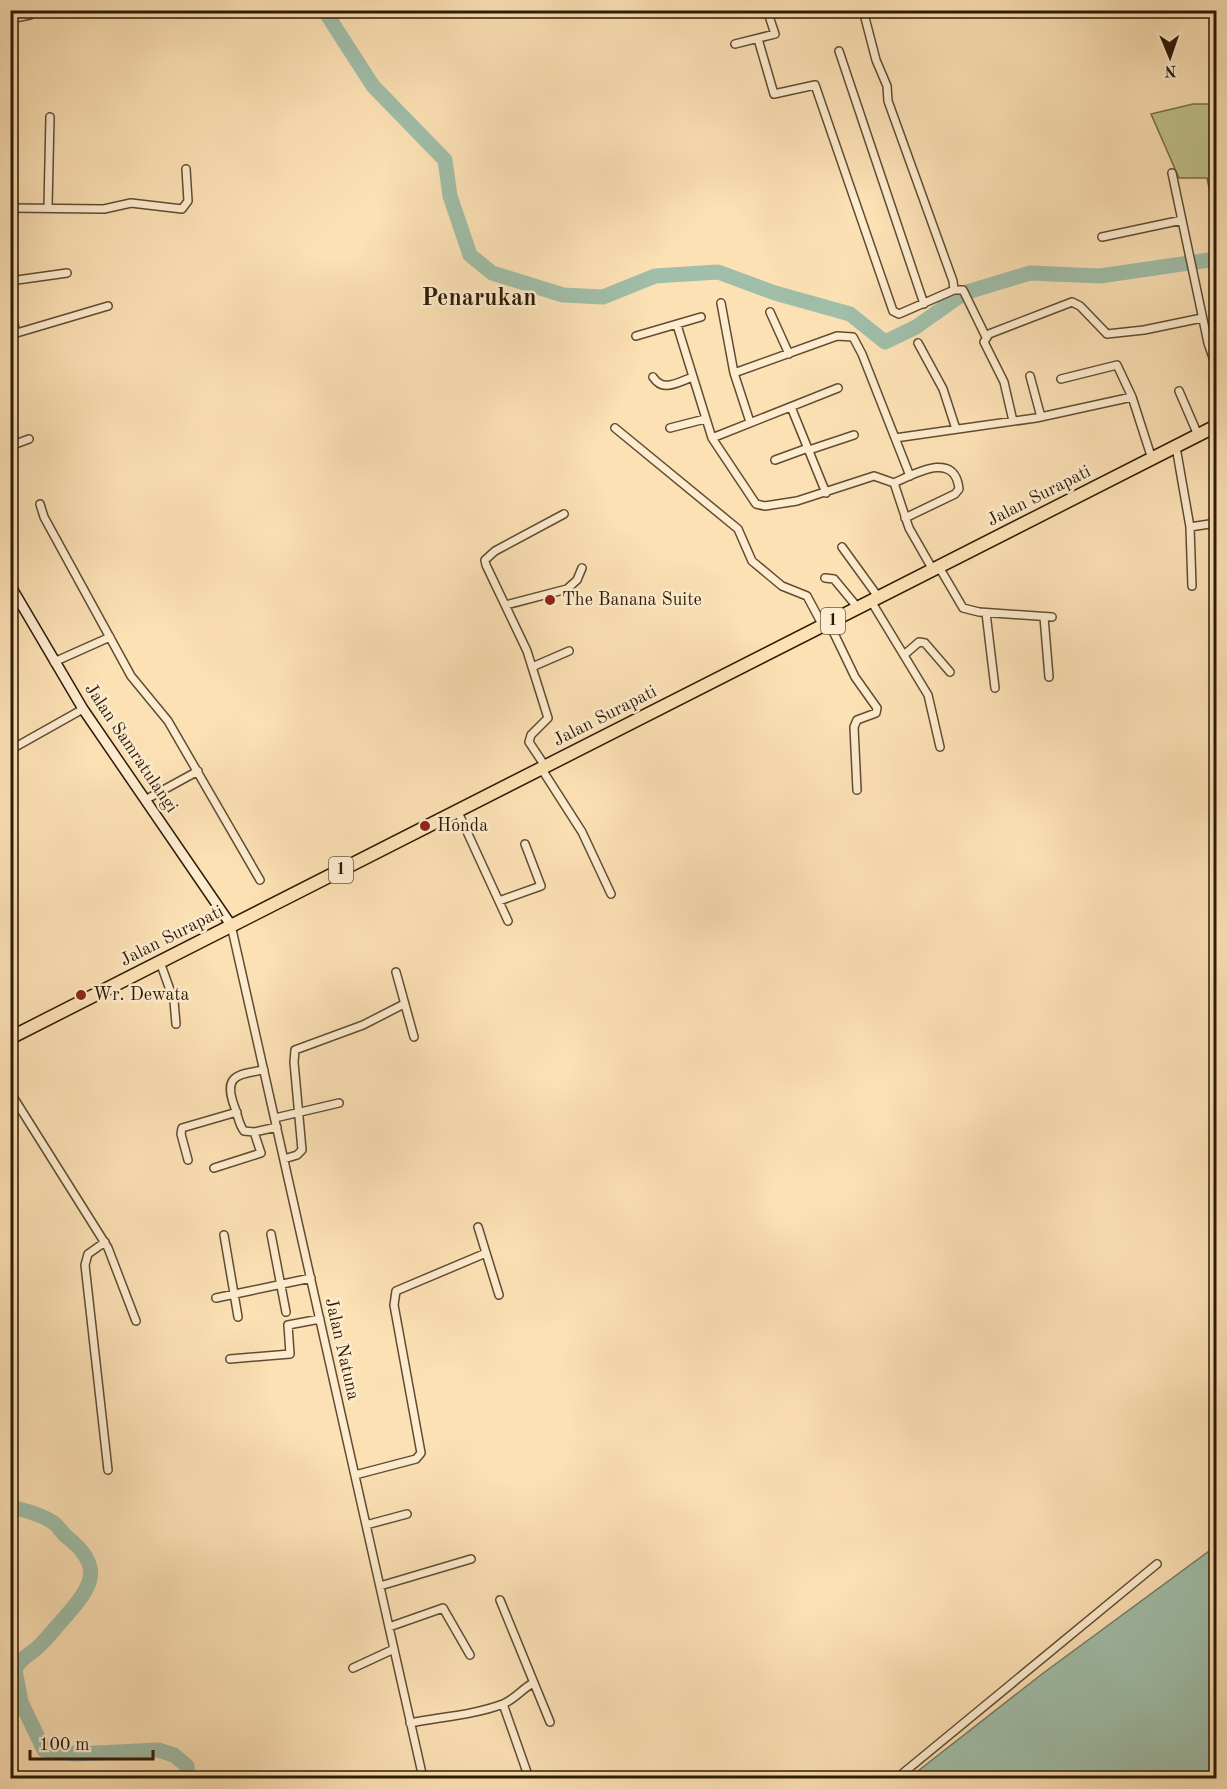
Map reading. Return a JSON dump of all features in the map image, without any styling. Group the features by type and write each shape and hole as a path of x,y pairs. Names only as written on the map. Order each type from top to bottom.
{"highway":[{"name":"Jalan Surapati","path":"10,1038 1216,426"}],"main road":[{"name":"Jalan Samratulangi","path":"10,585 83,709 231,925"}],"street":[{"path":"735,44 775,34 767,10"},
{"path":"863,10 873,51 887,87 893,116 939,241 954,290"},
{"path":"10,19 30,15"},
{"path":"758,39 774,94 815,86 893,311 899,314 954,290 963,290 986,337 984,342 1004,382 1013,421"},
{"path":"839,51 924,304"},
{"path":"48,207 50,117"},
{"path":"10,208 104,209 137,203 182,209 188,201 186,169"},
{"path":"1172,173 1202,318 1216,366"},
{"path":"1102,237 1182,220"},
{"path":"10,280 67,273"},
{"path":"986,337 1072,302 1080,306 1107,334 1144,330 1202,318"},
{"path":"721,303 734,373 750,422"},
{"path":"10,307 13,334 108,306"},
{"path":"770,312 789,354"},
{"path":"636,336 701,317"},
{"path":"677,325 712,438 757,505 782,504 826,493 874,476 894,483 932,466 942,468 952,474 959,489 905,518"},
{"path":"734,373 837,336 853,337 910,476"},
{"path":"918,342 943,388 956,429"},
{"path":"1061,379 1115,364 1120,369 1132,397 1152,459"},
{"path":"1030,376 1041,417"},
{"path":"653,377 664,386 693,377"},
{"path":"712,438 838,388"},
{"path":"1179,391 1198,435"},
{"path":"895,438 1041,417 1132,397"},
{"path":"791,407 826,493"},
{"path":"670,428 705,419"},
{"path":"615,428 738,529 752,561 782,586 807,596 826,624 855,677 877,708 876,713 857,720 854,727 857,790"},
{"path":"775,460 854,435"},
{"path":"10,446 29,439"},
{"path":"1176,447 1190,527 1192,586"},
{"path":"894,483 905,518 963,609 986,613 1052,617"},
{"path":"40,504 44,517 131,676 168,721 260,880"},
{"path":"564,514 488,556 486,565 506,605 549,715 548,720 531,735 529,742 582,832 611,894"},
{"path":"1190,527 1216,523"},
{"path":"842,547 928,694 940,747"},
{"path":"506,605 567,589 577,580 582,568"},
{"path":"825,578 834,579 858,608"},
{"path":"986,613 995,688"},
{"path":"1044,617 1049,676"},
{"path":"54,662 110,637"},
{"path":"904,655 919,642 925,643 950,672"},
{"path":"532,667 569,651"},
{"path":"10,750 83,709"},
{"path":"145,800 198,771"},
{"path":"457,810 508,921"},
{"path":"499,901 541,886 525,844"},
{"name":"Jalan Natuna","path":"231,925 423,1779"},
{"path":"160,962 174,1001 176,1024"},
{"path":"396,972 414,1037"},
{"path":"284,1159 297,1155 302,1150 293,1054 297,1047 363,1025 404,1004"},
{"path":"264,1070 244,1072 233,1079 229,1092 244,1131 254,1132 277,1127"},
{"path":"10,1092 105,1242 136,1321"},
{"path":"274,1118 339,1103"},
{"path":"188,1160 181,1134 182,1128 237,1112"},
{"path":"214,1168 261,1153 254,1132"},
{"path":"478,1227 499,1295"},
{"path":"271,1234 285,1312"},
{"path":"224,1235 238,1317"},
{"path":"105,1242 88,1254 85,1265 108,1470"},
{"path":"355,1475 416,1459 421,1453 394,1305 396,1291 486,1254"},
{"path":"216,1298 311,1278"},
{"path":"230,1359 290,1354 288,1324 320,1319"},
{"path":"366,1525 407,1514"},
{"path":"380,1586 471,1559"},
{"path":"897,1779 1158,1564"},
{"path":"500,1600 550,1722"},
{"path":"389,1627 443,1608 470,1656"},
{"path":"354,1668 394,1649"},
{"path":"410,1723 503,1704 518,1696 524,1688 533,1683"},
{"path":"503,1704 529,1779"}],"green space":[{"path":"1193,104 1216,104 1216,220 1207,178 1179,178 1151,114"}],"shaded area":[{"path":"1216,1546 1216,1778 909,1778 1042,1674"}],"waterway":[{"path":"324,10 373,86 445,160 450,196 470,255 492,273 563,295 603,297 655,276 718,272 775,293 850,314 885,342 916,327 964,293 1030,273 1100,276 1216,259"},
{"path":"10,1507 27,1511 54,1523 79,1547 90,1567 88,1586 75,1606 15,1670 21,1702 44,1750 76,1754 158,1750 174,1755 187,1766 188,1778"}],"place":[{"name":"The Banana Suite","path":"550,600"},
{"name":"Honda","path":"425,826"},
{"name":"Wr. Dewata","path":"81,995"}],"district":[{"name":"Penarukan","path":"479,299"}]}
